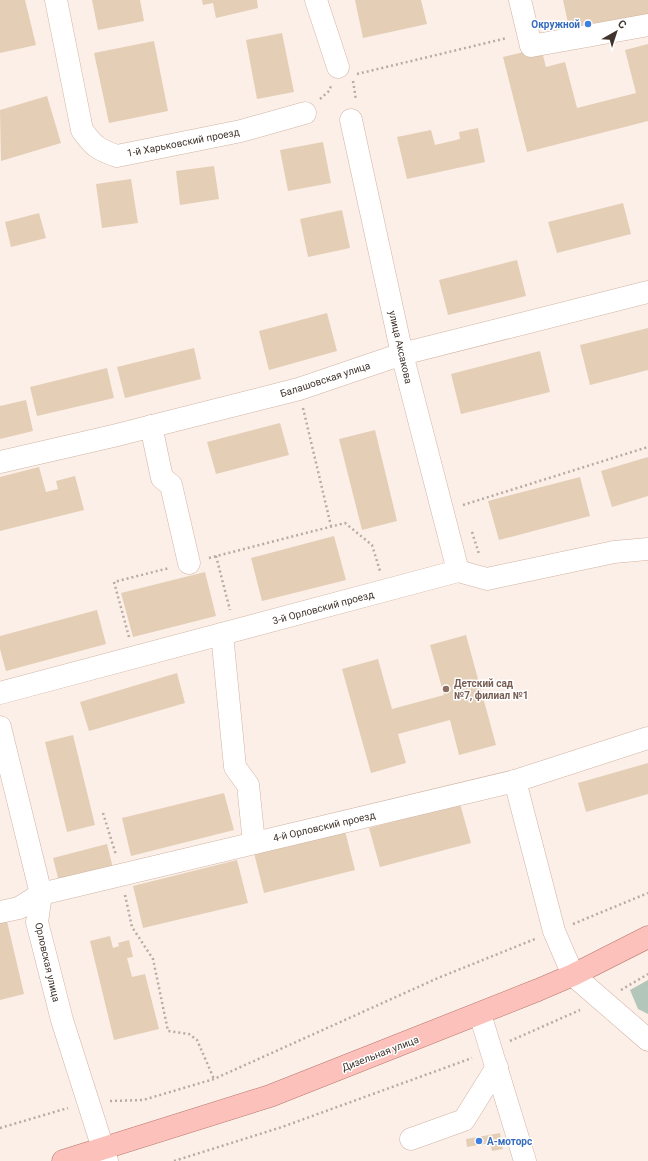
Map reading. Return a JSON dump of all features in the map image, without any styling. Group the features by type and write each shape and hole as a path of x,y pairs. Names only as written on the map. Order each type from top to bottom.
{"main road":[{"name":"Дизельная улица","path":"63,1161 106,1154 270,1096 480,1014 573,975 648,937"}],"street":[{"name":"1-й Харьковский проезд","path":"56,0 82,130 91,143 102,151 117,156 241,131 305,113"},
{"path":"316,0 338,67"},
{"path":"520,0 532,46 648,25"},
{"name":"улица Аксакова","path":"351,120 402,354 458,571"},
{"name":"Балашовская улица","path":"0,462 299,389 402,354 648,292"},
{"path":"151,426 162,478 171,485 189,563"},
{"path":"458,571 487,579 614,552 648,549"},
{"name":"3-й Орловский проезд","path":"0,693 458,571"},
{"path":"229,632 235,768 248,785 254,843"},
{"name":"Орловская улица","path":"0,727 9,802 41,894 37,922 62,1020 106,1154"},
{"name":"4-й Орловский проезд","path":"0,912 19,908 41,894 515,781 648,738"},
{"path":"515,781 554,931 573,975 648,1040"},
{"path":"480,1014 495,1058 525,1161"},
{"path":"411,1139 464,1120 495,1058"}],"path":[{"path":"351,120 358,115 352,75 528,33"},
{"path":"305,113 329,91 338,67"},
{"path":"299,389 331,526"},
{"path":"465,511 462,504 648,447"},
{"path":"134,657 114,582 345,523 372,545 386,590"},
{"path":"470,526 487,579"},
{"path":"216,556 229,632"},
{"path":"103,813 121,875 132,927 153,959 168,1031 189,1034 197,1040 214,1079"},
{"path":"0,1128 89,1102 143,1100 214,1079 438,978 648,893"},
{"path":"174,1161 282,1127 467,1060 495,1058 648,974"}],"green space":[{"path":"648,980 648,1014 638,1009 630,990"}],"building":[{"path":"0,0 25,0 36,45 0,53"},
{"path":"92,0 140,0 144,21 98,30"},
{"path":"202,0 257,0 258,8 216,18 213,3 203,5"},
{"path":"355,0 421,0 427,24 363,38"},
{"name":"Окружной","path":"563,0 648,0 648,16 570,32"},
{"path":"282,33 294,92 257,99 246,40"},
{"path":"154,41 168,111 109,123 94,53"},
{"path":"648,44 648,121 527,152 503,57 541,48 546,67 565,62 577,108 636,93 625,50"},
{"path":"47,96 61,143 1,161 0,110"},
{"path":"478,128 485,162 407,179 397,137 431,130 435,145 460,139 459,132"},
{"path":"323,142 331,183 288,191 280,150"},
{"path":"214,166 219,199 180,205 176,171"},
{"path":"131,179 138,223 102,228 96,184"},
{"path":"623,203 631,234 557,253 548,222"},
{"path":"342,210 350,248 308,257 300,219"},
{"path":"39,213 46,238 11,247 5,222"},
{"path":"517,260 526,296 448,315 439,280"},
{"path":"327,313 337,351 269,370 259,331"},
{"path":"648,328 648,370 590,385 580,345"},
{"path":"194,348 201,379 125,398 117,367"},
{"path":"540,351 550,392 461,414 451,374"},
{"path":"107,368 114,398 37,416 30,387"},
{"path":"26,400 33,431 0,439 0,406"},
{"path":"280,423 289,455 216,474 207,442"},
{"path":"375,430 397,521 362,530 339,439"},
{"path":"648,457 648,496 612,507 601,471"},
{"path":"39,467 46,492 58,489 56,481 75,476 84,510 0,531 0,477"},
{"path":"580,477 590,516 499,540 488,501"},
{"path":"334,536 346,580 262,601 251,558"},
{"path":"205,572 216,616 133,637 121,593"},
{"path":"97,610 106,644 6,671 0,649 0,636"},
{"path":"466,635 496,745 459,755 450,720 398,734 406,763 371,773 342,669 378,659 392,709 444,695 430,645"},
{"path":"177,673 185,703 89,731 80,702"},
{"path":"73,735 95,825 67,832 45,742"},
{"path":"648,763 648,794 586,812 578,783"},
{"path":"224,793 234,830 131,856 122,818"},
{"path":"460,804 471,843 380,867 369,828"},
{"path":"345,831 355,870 264,893 254,853"},
{"path":"107,844 113,868 59,882 53,858"},
{"path":"237,860 248,903 143,928 133,886"},
{"path":"6,917 24,994 0,1000 0,918"},
{"path":"110,936 113,948 119,946 118,943 129,940 133,957 127,958 132,977 145,974 159,1029 114,1040 90,941"},
{"path":"500,1133 503,1149 492,1151 490,1143 467,1147 466,1139"}],"place":[{"name":"Окружной","path":"588,24"},
{"name":"Детский сад №7, филиал №1","path":"446,689"},
{"name":"А-моторс","path":"479,1141"}]}
